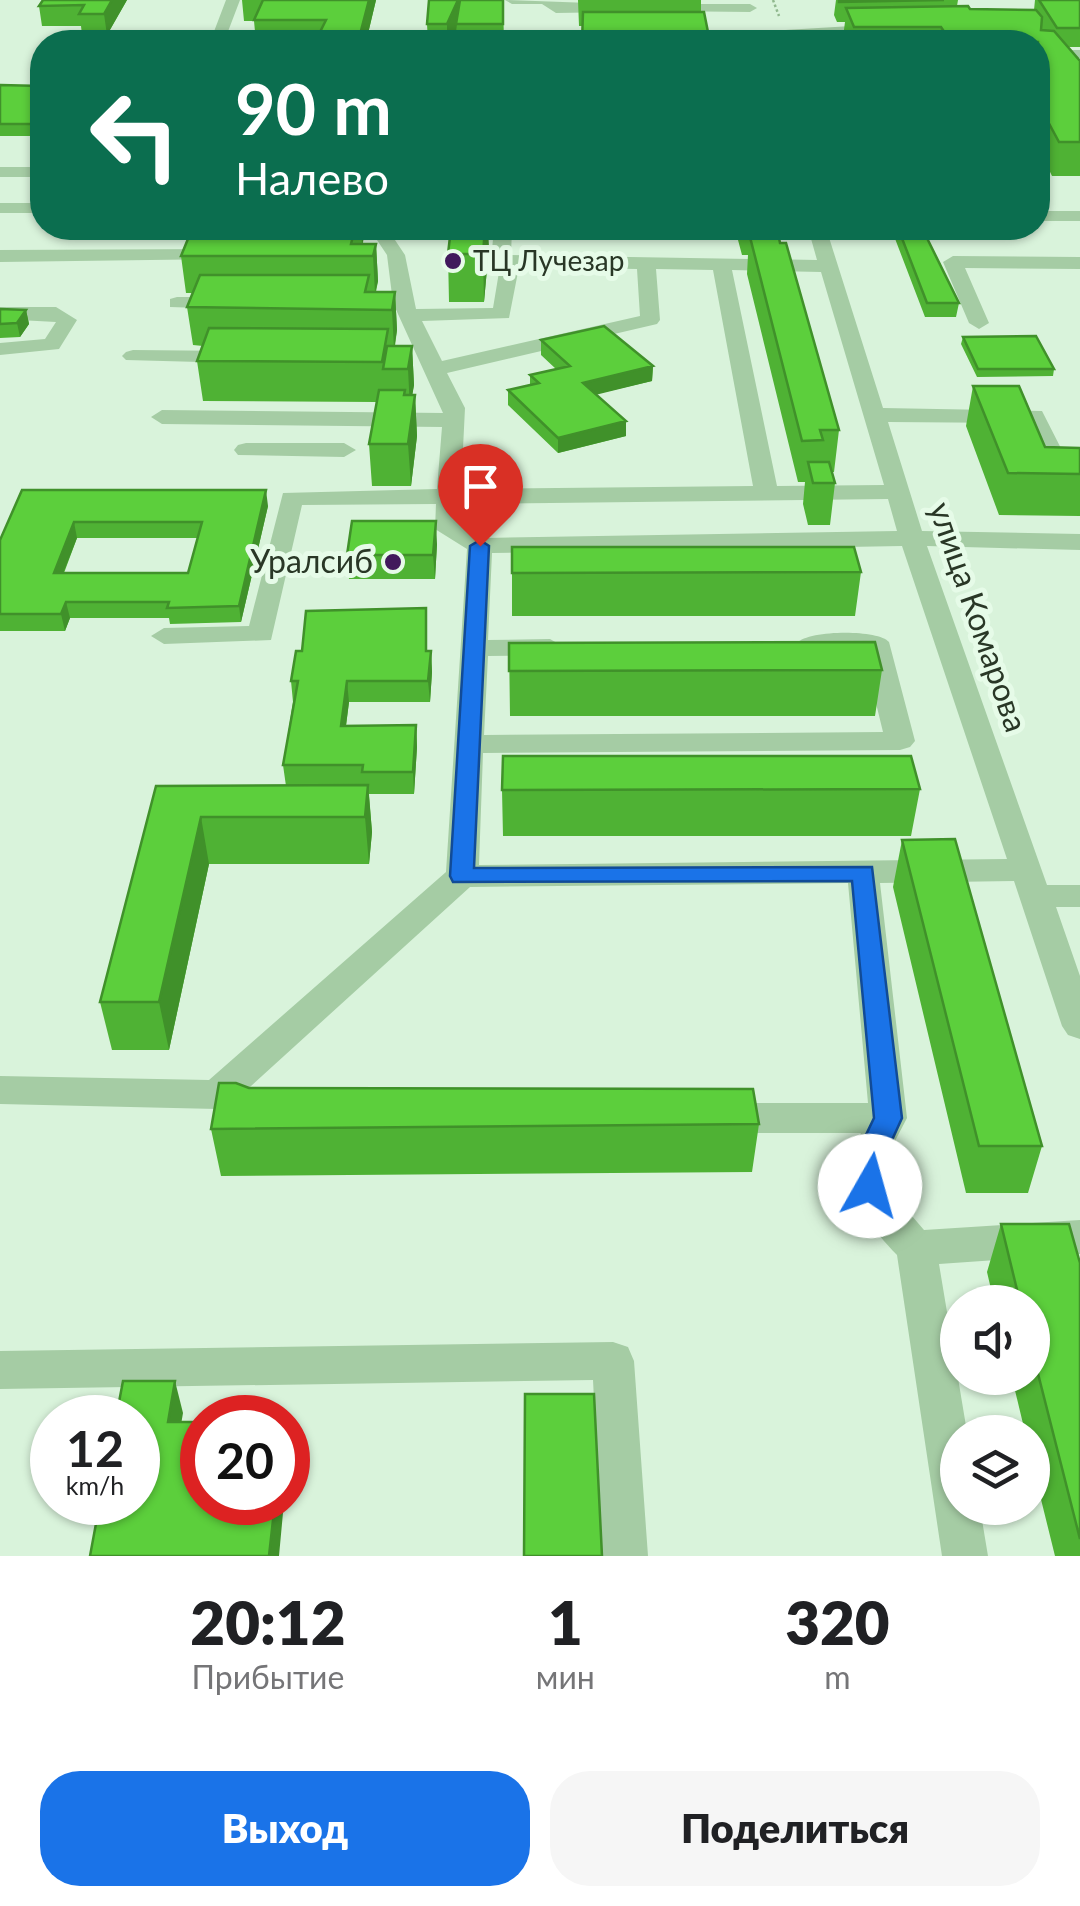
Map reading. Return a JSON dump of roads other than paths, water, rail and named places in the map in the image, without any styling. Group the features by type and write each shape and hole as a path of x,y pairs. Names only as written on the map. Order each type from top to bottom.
{"street":[{"path":"222,30 233,0"},
{"path":"512,0 628,8"},
{"path":"548,30 549,3"},
{"path":"646,8 748,4 755,30"},
{"path":"845,30 905,28"},
{"path":"1050,54 1080,54"},
{"path":"0,172 30,172"},
{"path":"0,208 30,208"},
{"path":"1050,216 1080,216"},
{"path":"0,221 30,221"},
{"path":"1050,227 1080,227"},
{"path":"382,240 399,307 425,362 454,408 447,529 480,546 912,538 1080,542"},
{"path":"502,240 500,261 829,266"},
{"name":"улица Комарова","path":"821,240 912,538 1080,1026"},
{"path":"0,256 238,256"},
{"path":"399,307 502,314 510,261"},
{"path":"979,323 952,262 1080,263"},
{"path":"425,362 650,320 646,263"},
{"path":"721,264 766,493"},
{"path":"176,303 252,303"},
{"path":"0,313 56,313 67,320 52,345 0,349"},
{"path":"133,356 252,358"},
{"path":"874,414 1034,416 1064,476 1080,477"},
{"path":"162,417 454,420"},
{"path":"333,498 350,419"},
{"path":"246,450 344,450"},
{"path":"164,636 261,634 292,498 898,492"},
{"path":"0,1090 231,1103 462,876 480,546"},
{"path":"469,744 900,741 875,642 780,643"},
{"path":"474,648 570,646"},
{"path":"863,872 888,1118 867,1162 870,1186 883,1216 916,1248 965,1556"},
{"path":"462,876 863,872 1033,883 1080,896"},
{"path":"691,1118 888,1118"},
{"path":"916,1248 1080,1237"},
{"path":"0,1370 613,1361 625,1556"}],"place":[{"name":"ТЦ Лучезар","path":"453,261"},
{"name":"Уралсиб","path":"393,562"}]}
